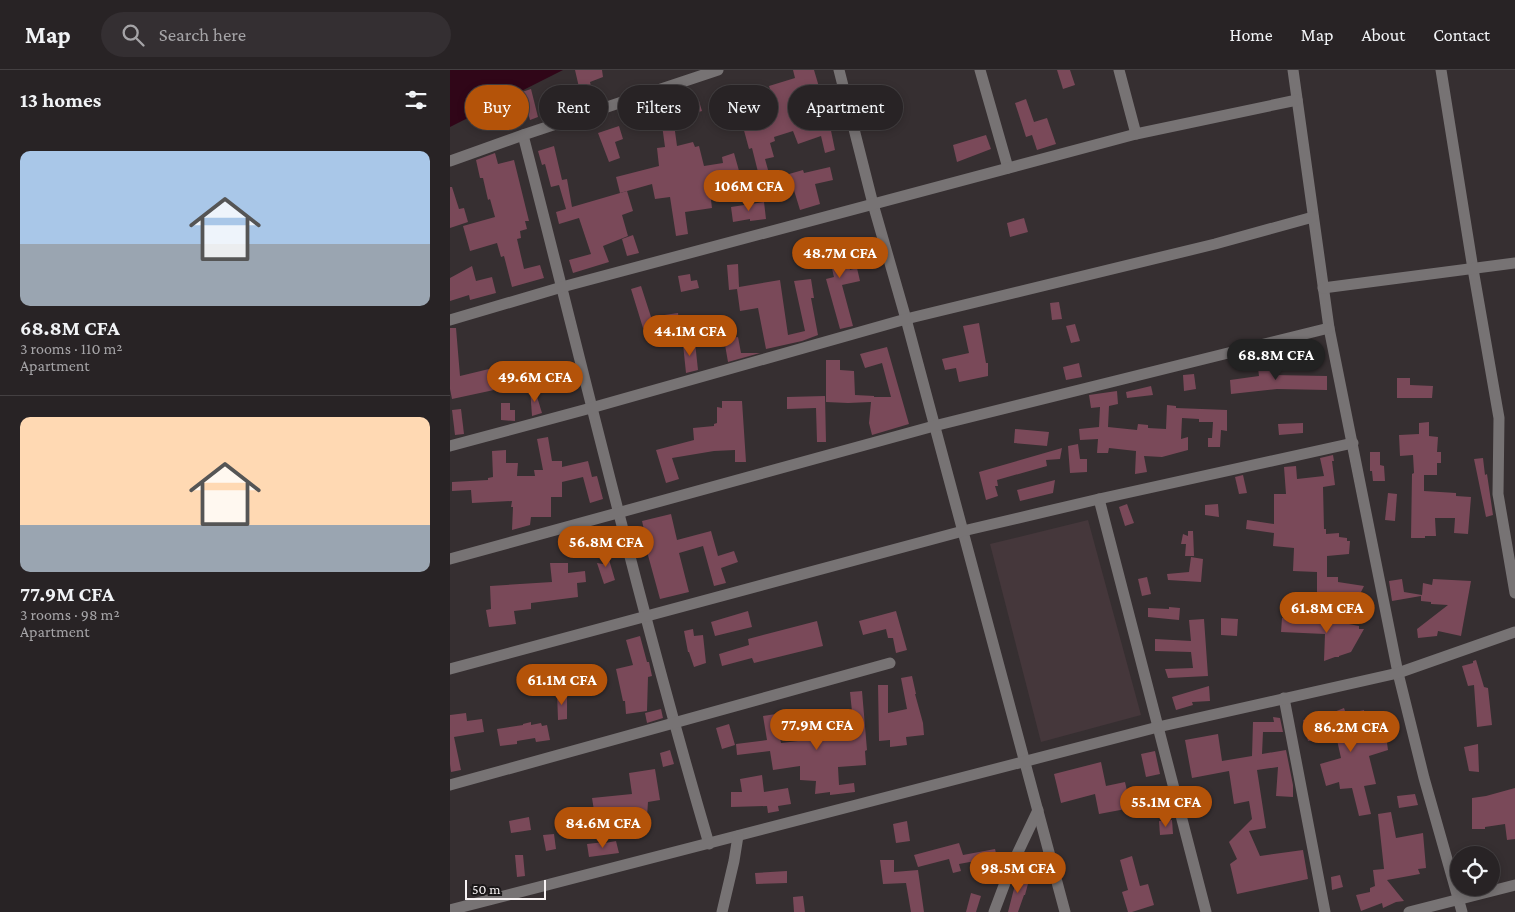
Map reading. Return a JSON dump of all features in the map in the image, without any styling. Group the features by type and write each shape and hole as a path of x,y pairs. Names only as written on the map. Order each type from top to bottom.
{"street":[{"path":"450,162 523,135 718,70"},
{"path":"839,70 873,204 906,319 1065,912"},
{"path":"980,70 1008,168"},
{"path":"1119,70 1136,134"},
{"path":"1293,70 1329,328 1398,673 1424,778 1462,912"},
{"path":"1441,70 1499,418 1498,494 1515,594"},
{"path":"450,320 562,287 1136,134 1297,100"},
{"path":"523,135 591,408 674,723 709,844"},
{"path":"450,446 906,319 1215,244 1313,216"},
{"path":"1323,288 1515,263"},
{"path":"450,559 934,426 1329,328"},
{"path":"450,669 963,531 1353,443"},
{"path":"1099,499 1206,912"},
{"path":"450,910 1158,727 1398,673 1515,632"},
{"path":"450,785 890,663"},
{"path":"1284,698 1325,912"},
{"path":"994,912 1011,867 1038,810"},
{"path":"722,912 738,836"},
{"path":"1409,912 1515,885"}],"shaded area":[{"path":"450,70 563,70 529,87 529,85 465,85 465,119 450,127"},
{"path":"1088,520 1141,715 1041,742 990,544"}],"building":[{"path":"575,70 602,70 603,77 590,82 591,85 578,85"},
{"path":"793,70 814,70 818,85 788,85 788,130 831,130 835,150 825,153 821,136 798,144 793,131 774,137 775,141 770,143 774,157 765,159 770,177 725,191 726,198 711,200 712,208 685,212 688,234 676,236 670,197 655,199 652,184 620,193 616,177 659,166 657,148 665,147 663,130 675,130 677,146 693,142 695,147 699,146 704,166 723,163 722,157 734,153 741,178 758,172 752,148 749,149 744,130 778,130 778,85 772,85 795,78"},
{"path":"1057,70 1070,70 1075,85 1063,89"},
{"path":"531,89 538,117 530,120 529,116 529,90"},
{"path":"1026,99 1034,122 1047,118 1056,144 1037,150 1032,135 1026,137 1015,103"},
{"path":"699,101 702,111 699,112"},
{"path":"618,126 623,139 615,142 620,158 609,162 598,133"},
{"path":"986,135 991,149 957,162 953,145"},
{"path":"554,146 562,180 567,179 572,207 627,191 633,211 622,215 628,236 603,246 609,262 573,273 569,260 591,254 579,218 559,224 556,212 566,209 559,185 551,187 545,164 542,165 538,151"},
{"path":"495,153 498,164 514,160 529,221 525,221 527,229 520,231 521,238 517,239 524,269 540,265 544,278 512,287 504,256 501,257 497,243 470,251 463,226 495,217 490,199 488,200 483,178 480,178 476,160"},
{"path":"830,167 833,180 815,184 820,204 800,210 789,174 803,170 804,173"},
{"path":"450,187 452,187 459,209 464,208 468,222 450,228"},
{"path":"764,202 766,219 733,222 731,207"},
{"path":"1024,218 1028,232 1010,237 1007,223"},
{"path":"633,235 639,253 627,256 622,239"},
{"path":"844,238 850,270 857,268 860,281 842,285 853,326 840,329 826,279 834,277 828,252 819,254 817,246"},
{"path":"738,264 739,287 780,280 788,335 805,331 794,281 811,279 814,298 811,298 818,335 802,341 766,349 758,308 740,311 737,289 729,290 727,265"},
{"path":"472,266 476,281 492,277 496,293 470,300 469,295 450,301 450,278"},
{"path":"690,274 691,281 697,280 699,288 681,292 678,276"},
{"path":"641,286 651,317 678,313 681,339 658,341 658,328 656,329 655,324 643,328 631,289"},
{"path":"1059,302 1062,319 1052,320 1050,303"},
{"path":"979,323 986,363 988,363 988,376 959,382 956,368 945,370 942,359 969,353 963,326"},
{"path":"1075,324 1080,341 1071,343 1066,326"},
{"path":"450,328 456,328 460,376 489,369 494,390 452,399 450,389"},
{"path":"738,337 741,353 760,353 728,362 724,339"},
{"path":"695,342 698,370 686,373 683,344"},
{"path":"887,347 909,424 872,435 869,423 871,402 826,402 826,360 840,360 840,370 854,371 855,395 891,397 882,363 865,368 860,354"},
{"path":"1271,357 1274,375 1327,376 1327,390 1277,389 1231,394 1230,380 1259,376 1257,360"},
{"path":"1079,363 1082,377 1066,380 1063,367"},
{"path":"1194,374 1196,389 1184,391 1183,375"},
{"path":"1397,378 1410,378 1410,385 1433,386 1432,398 1397,398"},
{"path":"1151,386 1153,395 1127,398 1126,392"},
{"path":"534,387 542,413 532,416 530,388"},
{"path":"1117,391 1118,404 1109,406 1108,427 1137,430 1138,424 1148,425 1148,428 1166,429 1167,405 1176,406 1176,408 1227,410 1227,431 1221,430 1220,447 1208,447 1208,438 1212,438 1213,422 1199,422 1199,419 1182,418 1181,439 1188,437 1188,450 1162,457 1144,456 1147,472 1135,474 1136,451 1109,448 1108,453 1097,453 1098,439 1080,440 1079,429 1099,427 1100,407 1091,408 1089,395"},
{"path":"825,396 826,442 817,442 816,408 787,409 787,397"},
{"path":"722,401 742,401 746,462 735,462 735,450 714,451 672,458 679,479 666,483 656,450 694,440 693,428 714,426 717,423 717,407 722,408"},
{"path":"501,403 510,403 510,410 515,410 515,421 501,420"},
{"path":"461,409 464,434 455,435 452,410"},
{"path":"1429,422 1429,436 1438,437 1437,452 1441,452 1441,463 1437,463 1437,475 1424,475 1424,491 1456,493 1456,496 1471,497 1468,534 1454,533 1455,518 1435,518 1436,536 1411,538 1413,455 1400,456 1399,435 1419,434 1419,423"},
{"path":"1303,423 1303,433 1279,435 1278,424"},
{"path":"1015,429 1049,432 1047,446 1014,443"},
{"path":"548,437 552,461 562,461 562,467 588,461 592,477 597,476 603,499 590,503 583,477 562,482 562,497 551,497 551,517 531,517 530,525 512,530 512,501 472,503 471,490 452,491 452,482 488,480 488,478 493,477 492,451 506,450 506,463 518,463 517,476 535,476 534,470 543,470 537,439"},
{"path":"1078,444 1080,459 1087,459 1087,472 1070,473 1068,446"},
{"path":"1062,448 1060,459 1046,460 1047,466 997,480 998,486 995,486 998,496 986,500 979,472"},
{"path":"1370,452 1380,452 1380,465 1384,466 1385,481 1373,481 1372,471 1370,471"},
{"path":"1333,455 1335,485 1323,487 1324,529 1326,529 1326,534 1339,533 1339,537 1347,538 1347,541 1350,541 1349,554 1327,556 1327,577 1338,577 1338,582 1364,586 1361,592 1361,603 1314,609 1315,599 1317,599 1317,572 1293,571 1294,548 1273,546 1274,533 1246,529 1247,520 1274,524 1274,494 1286,494 1284,467 1296,466 1297,479 1324,476 1320,458"},
{"path":"1483,458 1493,515 1486,517 1474,459"},
{"path":"1243,475 1247,493 1239,494 1235,477"},
{"path":"1055,480 1053,493 1020,501 1017,490"},
{"path":"1388,493 1397,494 1395,521 1385,520"},
{"path":"1127,504 1134,523 1125,526 1119,507"},
{"path":"1218,504 1219,517 1205,515 1205,505"},
{"path":"671,514 677,540 711,531 718,556 734,551 738,562 721,568 726,583 714,586 703,546 679,553 689,592 660,599 646,548 648,547 642,521"},
{"path":"611,529 615,542 603,545 599,533"},
{"path":"1188,531 1193,531 1194,556 1185,556 1186,544 1181,544 1183,534 1188,536"},
{"path":"605,546 615,580 604,584 597,563 603,564 602,547"},
{"path":"1191,557 1203,559 1201,582 1168,580 1167,574 1189,572"},
{"path":"550,563 568,563 568,573 585,571 586,582 577,583 578,597 531,603 531,609 514,611 516,624 489,627 486,610 491,609 490,586 552,582"},
{"path":"1147,577 1151,594 1142,596 1138,579"},
{"path":"1402,579 1404,592 1422,595 1423,583 1432,585 1433,579 1471,581 1461,636 1438,631 1437,636 1418,638 1417,629 1448,605 1431,604 1431,602 1421,601 1421,596 1392,601 1389,581"},
{"path":"1169,607 1180,608 1179,620 1148,617 1148,608 1169,609"},
{"path":"748,611 752,627 715,636 711,622"},
{"path":"896,611 907,650 896,653 893,638 888,638 886,629 863,635 859,621"},
{"path":"1221,618 1238,619 1237,636 1221,635"},
{"path":"1282,618 1349,621 1349,624 1359,626 1359,629 1364,629 1351,652 1324,661 1325,634 1281,632"},
{"path":"1204,619 1208,676 1168,678 1165,669 1193,668 1191,652 1155,651 1155,639 1191,641 1189,620"},
{"path":"817,621 823,646 754,663 752,658 722,666 719,654 749,645 748,639"},
{"path":"693,629 694,636 703,635 706,663 694,667 688,652 684,631"},
{"path":"640,636 652,676 648,677 647,711 626,714 625,701 623,701 616,669 633,665 626,640"},
{"path":"1476,660 1484,687 1488,688 1492,725 1477,727 1474,685 1468,686 1462,666 1473,663"},
{"path":"912,676 924,735 906,737 907,745 890,747 890,740 879,741 878,685 888,685 888,713 907,709 901,678"},
{"path":"1209,686 1210,701 1192,702 1193,705 1176,710 1172,697"},
{"path":"557,691 564,691 564,697 567,697 567,719 558,720"},
{"path":"862,691 867,750 865,751 866,765 838,767 839,785 854,783 855,792 830,795 830,792 815,794 816,781 800,780 800,766 773,770 770,751 737,755 736,744 767,740 763,716 776,714 781,743 798,741 798,737 854,731 850,692"},
{"path":"1344,708 1346,714 1364,710 1365,726 1384,721 1388,750 1369,756 1376,784 1364,786 1371,814 1359,816 1352,788 1340,789 1339,782 1326,786 1320,764 1341,758 1337,740 1308,741 1303,720 1320,717 1321,731 1339,727 1334,712"},
{"path":"661,709 663,718 647,723 645,713"},
{"path":"466,713 467,721 482,719 484,732 454,737 461,770 451,772 450,715"},
{"path":"1273,717 1280,718 1283,732 1263,732 1262,754 1286,750 1293,785 1293,797 1276,796 1278,767 1257,770 1266,828 1249,831 1260,856 1303,850 1308,879 1237,894 1230,864 1237,859 1229,842 1252,819 1249,801 1234,804 1229,771 1192,778 1185,740 1218,734 1222,761 1252,756 1253,722 1274,722"},
{"path":"531,722 531,725 541,723 542,726 547,725 550,740 536,742 535,738 517,741 517,744 500,746 497,729"},
{"path":"729,724 735,745 722,749 716,728"},
{"path":"1478,744 1479,772 1469,771 1464,747"},
{"path":"670,750 674,764 663,767 660,753"},
{"path":"1155,751 1160,774 1146,777 1141,754"},
{"path":"1101,762 1106,786 1125,782 1131,808 1099,814 1095,794 1061,803 1054,774"},
{"path":"655,769 660,800 648,802 647,817 596,823 592,798 632,794 629,773"},
{"path":"762,775 764,792 788,788 791,804 778,806 779,811 768,813 767,806 731,807 731,792 742,792 740,779"},
{"path":"1515,788 1515,839 1507,840 1505,824 1485,827 1485,829 1472,829 1472,798"},
{"path":"1415,794 1418,805 1399,808 1397,796"},
{"path":"1391,812 1396,838 1423,833 1426,868 1418,869 1420,874 1387,880 1404,901 1396,902 1383,908 1382,903 1361,911 1356,895 1370,892 1370,888 1375,886 1373,870 1384,869 1378,814"},
{"path":"529,817 531,830 511,833 509,821"},
{"path":"1172,820 1173,834 1160,835 1159,821"},
{"path":"907,821 910,841 896,843 893,824"},
{"path":"554,834 556,849 546,851 543,835"},
{"path":"616,841 619,853 589,857 587,844"},
{"path":"959,843 963,855 995,849 997,857 959,864 961,871 953,873 949,859 918,867 914,855"},
{"path":"515,855 523,855 525,876 517,877"},
{"path":"1132,856 1140,886 1148,884 1154,905 1128,912 1122,892 1128,890 1120,860"},
{"path":"880,860 894,860 894,872 918,870 924,912 911,912 906,883 883,884"},
{"path":"787,871 787,883 756,884 755,873"},
{"path":"1340,875 1343,887 1332,890 1331,877"},
{"path":"1017,877 1029,880 1018,912 1008,912"},
{"path":"971,893 981,896 976,912 966,912"},
{"path":"803,896 805,912 794,912 793,897"}]}
